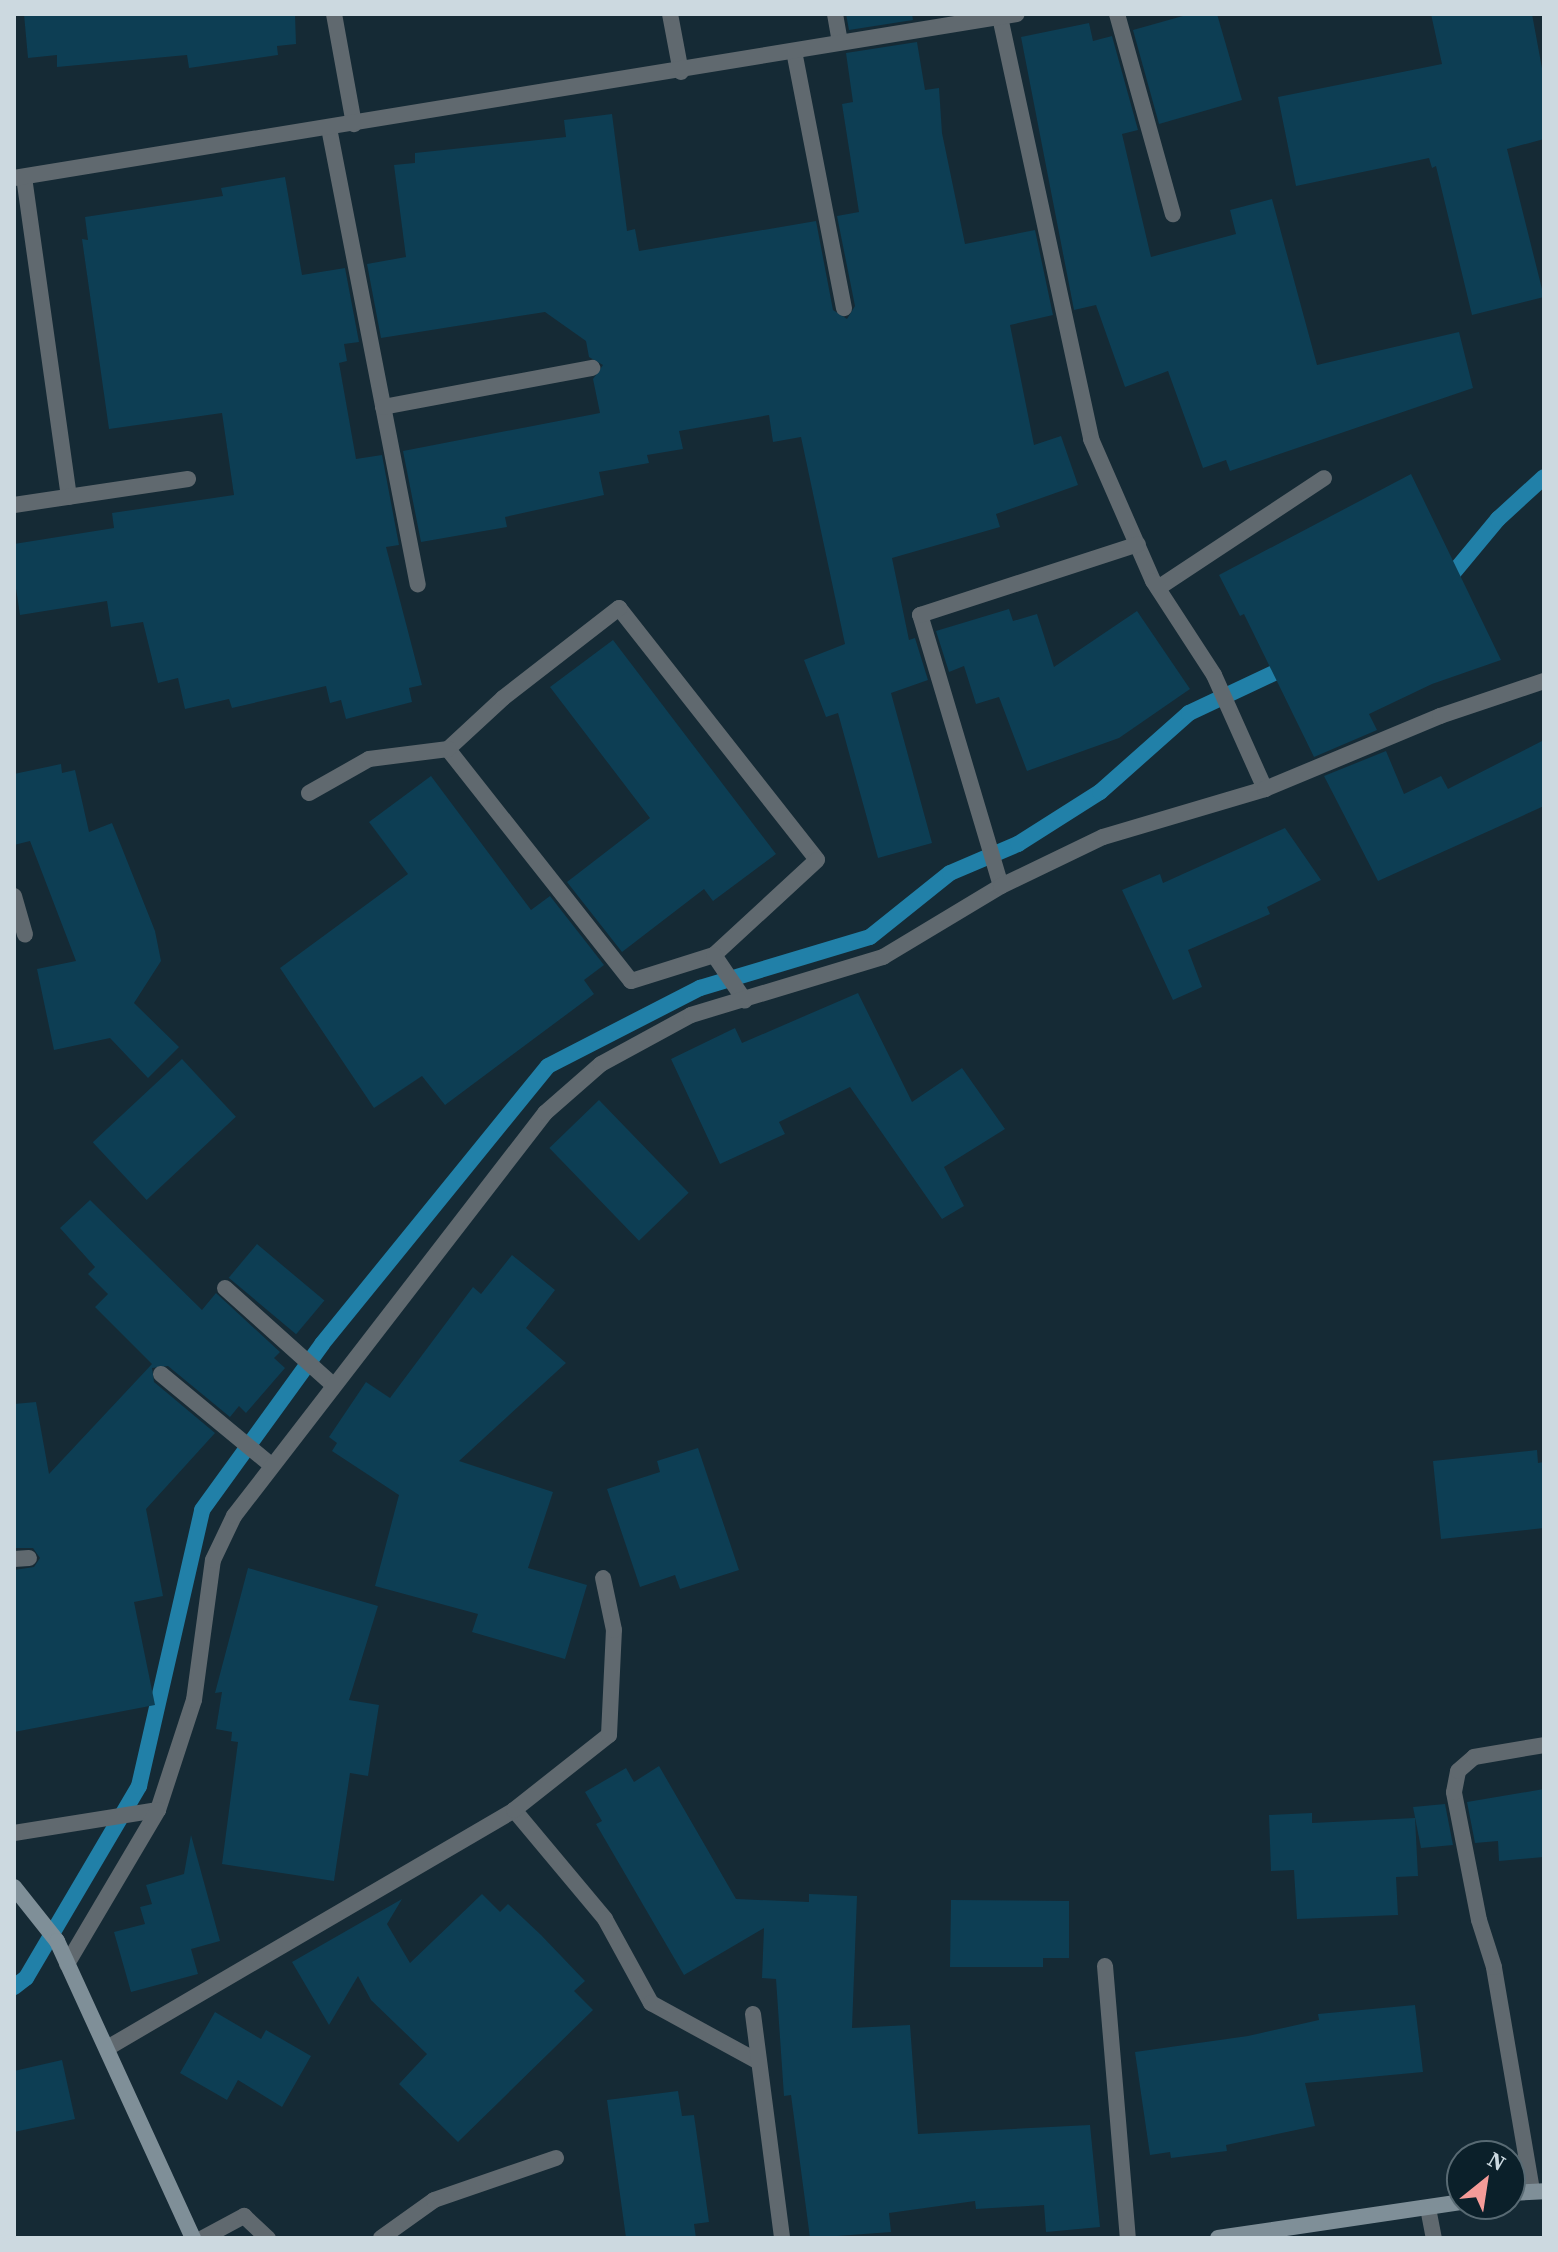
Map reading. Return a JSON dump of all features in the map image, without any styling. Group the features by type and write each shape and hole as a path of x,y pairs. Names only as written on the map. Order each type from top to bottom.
{"street":[{"path":"334,14 354,124"},
{"path":"670,14 681,72"},
{"path":"835,14 840,42"},
{"path":"1117,14 1173,214"},
{"path":"69,497 19,178 681,72 1009,15 1091,439 1158,588 1214,675 1265,789"},
{"path":"794,51 844,308"},
{"path":"329,128 418,584"},
{"path":"383,407 592,368"},
{"path":"1158,588 1324,478"},
{"path":"14,505 188,479"},
{"path":"1001,886 920,615 1138,544"},
{"path":"309,793 369,759 448,749 503,698 619,608 817,860 714,955 631,981 448,749"},
{"path":"67,1964 156,1810 194,1700 213,1560 234,1516 269,1463 330,1383 545,1113 601,1064 691,1015 883,957 1001,886 1103,837 1265,789 1440,716 1544,681"},
{"path":"14,896 25,934"},
{"path":"714,955 744,999"},
{"path":"225,1288 281,1335 330,1383"},
{"path":"161,1374 269,1463"},
{"path":"109,2047 514,1810 609,1735 614,1630 603,1578"},
{"path":"1538,2190 1494,1967 1479,1920 1454,1792 1458,1771 1474,1757 1544,1745"},
{"path":"14,1833 156,1810"},
{"path":"514,1810 605,1919 651,2003 757,2061"},
{"path":"14,1887 30,1903 57,1941 109,2047 193,2238"},
{"path":"1105,1966 1128,2238"},
{"path":"753,2014 782,2238"},
{"path":"381,2238 434,2200 556,2158"},
{"path":"1218,2238 1446,2205"},
{"path":"1428,2208 1434,2238"},
{"path":"203,2238 244,2216 268,2238"}],"building":[{"path":"24,14 295,14 296,44 277,46 278,55 189,68 187,55 57,67 57,55 28,58"},
{"path":"846,14 912,14 913,20 849,30"},
{"path":"1190,14 1217,14 1242,100 1159,124 1133,30"},
{"path":"1431,14 1532,14 1544,79 1544,139 1507,149 1544,297 1472,315 1436,166 1432,168 1429,158 1296,186 1278,97 1442,64"},
{"path":"1089,23 1093,41 1112,36 1138,130 1122,134 1151,257 1236,234 1230,210 1272,199 1317,365 1459,332 1473,388 1230,471 1226,460 1203,468 1168,371 1125,387 1096,305 1074,310 1021,37"},
{"path":"917,42 925,90 939,88 942,133 965,244 1035,230 1053,315 1010,325 1034,445 1061,436 1078,485 996,514 1000,527 892,558 909,640 915,638 928,680 891,693 932,843 878,858 838,713 826,717 804,660 845,644 801,437 773,442 769,415 679,431 683,449 647,455 649,463 599,472 604,495 505,517 507,527 421,542 403,451 600,413 593,379 603,365 589,357 586,341 545,312 381,338 367,264 406,257 394,165 415,163 415,153 566,137 564,120 612,114 627,231 635,229 639,251 816,221 833,310 847,319 855,306 837,216 859,212 842,104 853,102 846,53"},
{"path":"285,177 302,275 345,268 359,342 344,344 347,361 339,363 356,459 382,455 399,545 386,547 422,685 409,688 412,702 346,719 341,700 330,703 326,686 232,708 229,699 185,709 178,678 158,683 143,622 111,627 107,601 20,615 14,575 14,544 114,528 112,513 234,495 222,413 109,429 82,239 88,240 85,217 223,196 221,188"},
{"path":"1411,474 1501,660 1432,684 1369,714 1377,730 1314,757 1244,614 1240,616 1219,575"},
{"path":"1009,609 1013,621 1037,614 1054,667 1137,611 1190,689 1119,738 1027,771 999,697 976,704 964,666 949,672 936,631"},
{"path":"613,640 776,854 713,901 704,889 622,952 567,882 650,818 550,687"},
{"path":"1544,740 1544,806 1378,881 1324,776 1386,751 1404,794 1441,776 1448,789"},
{"path":"61,764 62,773 75,770 89,832 112,823 155,931 161,961 134,1003 179,1047 148,1078 110,1038 54,1050 37,969 76,961 30,841 14,845 14,774"},
{"path":"431,776 531,910 550,896 604,965 584,980 594,994 445,1105 422,1076 374,1108 280,968 408,874 369,822"},
{"path":"1285,828 1321,880 1267,907 1270,914 1188,950 1202,987 1173,1000 1122,890 1160,874 1163,883"},
{"path":"858,993 912,1102 962,1068 1005,1129 944,1167 964,1206 942,1219 850,1087 779,1122 785,1134 720,1164 671,1059 735,1028 742,1043"},
{"path":"182,1059 236,1117 147,1200 93,1142"},
{"path":"599,1100 689,1193 639,1241 549,1148"},
{"path":"90,1200 202,1310 216,1293 280,1352 274,1358 285,1368 246,1413 239,1406 230,1417 168,1366 152,1368 154,1382 215,1433 146,1509 163,1596 134,1602 155,1705 14,1732 14,1570 34,1567 40,1558 33,1548 14,1548 14,1404 36,1402 49,1474 152,1364 95,1307 108,1294 88,1274 95,1267 60,1228"},
{"path":"257,1244 324,1301 296,1334 229,1278"},
{"path":"512,1255 555,1290 526,1328 566,1363 459,1461 553,1492 528,1568 587,1585 565,1659 472,1632 478,1614 375,1586 399,1495 332,1451 337,1443 329,1437 366,1382 390,1398 473,1287 481,1294"},
{"path":"698,1448 739,1570 680,1589 675,1575 640,1587 607,1489 660,1472 657,1461"},
{"path":"1537,1450 1538,1463 1544,1462 1544,1528 1441,1539 1433,1461"},
{"path":"248,1568 378,1606 349,1700 379,1705 368,1776 350,1773 334,1881 222,1864 238,1742 231,1741 232,1732 216,1729 222,1692 215,1693"},
{"path":"659,1766 736,1899 809,1902 809,1894 857,1896 852,2028 910,2025 918,2134 1090,2125 1100,2227 1046,2232 1044,2205 976,2209 975,2201 889,2213 891,2232 810,2238 791,2095 784,2096 776,1979 762,1978 764,1928 684,1975 596,1824 602,1821 585,1792 626,1768 634,1782"},
{"path":"1544,1789 1544,1857 1499,1861 1498,1841 1475,1843 1467,1802"},
{"path":"1445,1804 1453,1845 1421,1848 1413,1807"},
{"path":"1312,1813 1312,1823 1415,1818 1418,1876 1396,1877 1398,1915 1297,1919 1294,1870 1271,1871 1269,1815"},
{"path":"191,1835 220,1941 191,1949 198,1974 131,1992 114,1932 145,1924 140,1907 152,1904 146,1885 184,1874"},
{"path":"482,1894 500,1912 508,1904 541,1935 585,1981 574,1991 593,2010 458,2142 399,2084 427,2054 371,2000 358,1976 329,2025 292,1962 402,1899 387,1924 410,1963"},
{"path":"951,1900 1069,1901 1069,1958 1043,1958 1043,1967 950,1967"},
{"path":"1415,2005 1423,2072 1305,2083 1315,2126 1226,2145 1227,2151 1171,2158 1170,2152 1150,2155 1135,2052 1248,2036 1319,2020 1318,2014"},
{"path":"215,2012 261,2039 266,2030 311,2056 282,2107 238,2080 227,2100 180,2073"},
{"path":"62,2060 75,2119 14,2132 14,2071"},
{"path":"678,2091 682,2116 694,2115 709,2222 694,2224 696,2238 626,2238 607,2100"}],"waterway":[{"path":"1444,584 1498,519 1544,477"},
{"path":"14,1987 26,1978 139,1786 202,1510 322,1344 548,1066 700,988 870,937 950,873 1018,844 1100,792 1189,713 1293,664"}]}
